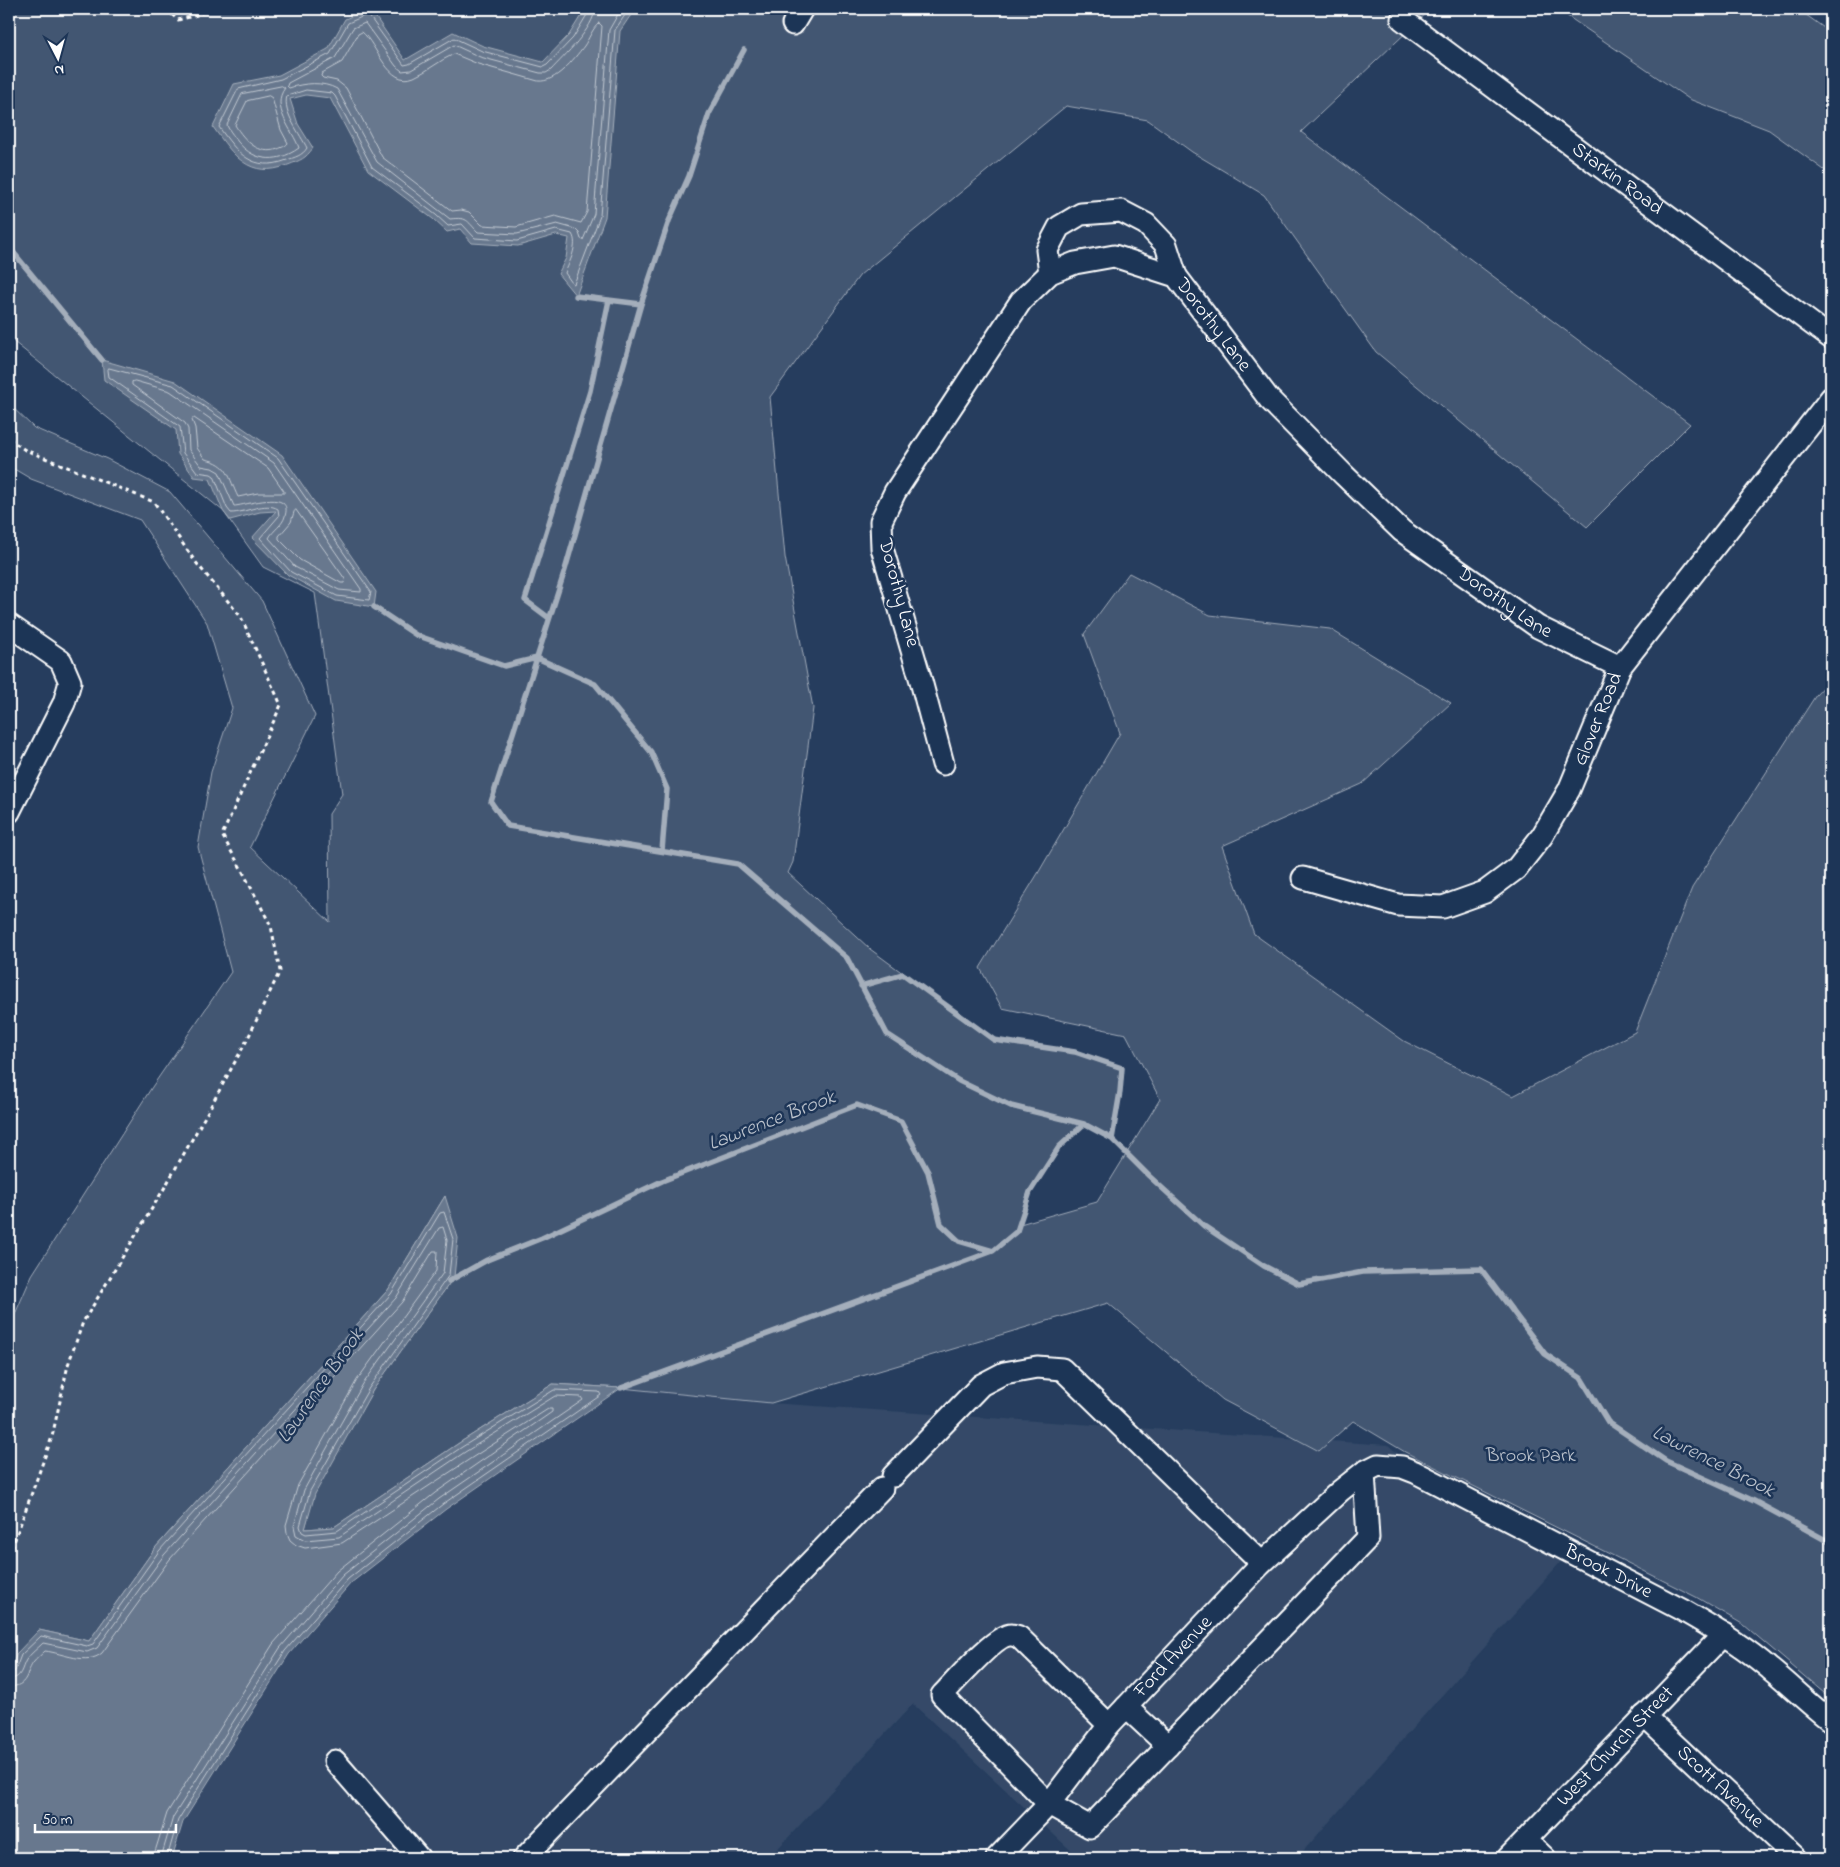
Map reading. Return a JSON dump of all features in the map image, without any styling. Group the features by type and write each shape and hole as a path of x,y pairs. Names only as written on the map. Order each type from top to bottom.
{"street":[{"name":"Starkin Road","path":"1402,19 1831,338"},
{"path":"1050,273 1047,250 1059,227 1081,214 1121,212 1146,224 1166,245 1176,276"},
{"name":"Dorothy Lane","path":"943,764 882,548 881,521 895,492 1021,301 1050,273 1075,263 1114,256 1176,276 1269,399 1402,531 1538,627 1620,667"},
{"name":"Glover Road","path":"1303,878 1398,905 1443,906 1485,892 1516,869 1542,836 1568,790 1620,667 1831,398"},
{"path":"9,626 61,661 70,682 64,703 9,812"},
{"path":"524,1858 981,1385 1004,1373 1037,1367 1062,1369 1262,1563"},
{"name":"Brook Drive","path":"1364,1472 1378,1466 1402,1467 1415,1472 1684,1611 1724,1634 1770,1668 1811,1706 1831,1721"},
{"path":"1109,1725 1019,1637 1012,1635 1008,1635 987,1648 942,1695 1049,1804 1090,1827 1368,1538 1364,1472"},
{"name":"Ford Avenue","path":"997,1858 1049,1804 1109,1725 1262,1563 1340,1490 1364,1472"},
{"name":"West Church Street","path":"1508,1858 1724,1634"},
{"path":"1126,1707 1168,1746"},
{"name":"Scott Avenue","path":"1644,1716 1796,1858"},
{"path":"335,1761 420,1858"},
{"path":"1526,1840 1545,1858"}],"path":[{"path":"166,9 178,20 197,15 209,9"},
{"path":"9,439 25,450 154,502 194,560 241,617 281,705 222,835 271,926 280,971 247,1040 207,1113 165,1187 83,1322 68,1366 52,1438 9,1556"}],"shaded area":[{"path":"621,1388 771,1403 1388,1445 1413,1467 1574,1547 1297,1858 1079,1858 913,1704 769,1858 172,1858 183,1822 289,1654 351,1583 446,1509"}],"green space":[{"name":"Brook Park","path":"9,9 1431,9 1301,132 1690,424 1587,527 1376,352 1264,195 1192,152 1148,120 1066,106 860,275 770,397 785,557 813,708 793,862 788,873 870,949 994,1040 1075,1052 1122,1068 1112,1139 1083,1124 1052,1157 1035,1182 1023,1210 1020,1224 1097,1202 1160,1099 1126,1034 1002,1008 980,968 1120,733 1084,634 1129,573 1210,615 1330,629 1451,703 1362,784 1222,846 1254,934 1404,1041 1513,1096 1635,1032 1692,888 1816,695 1831,679 1831,1699 1744,1625 1696,1597 1405,1452 1353,1421 1319,1451 1223,1400 1108,1303 771,1403 621,1388 553,1384 459,1443 334,1527 305,1529 314,1494 373,1390 454,1277 445,1196 388,1290 155,1548 89,1641 39,1630 9,1674 9,1328 32,1275 152,1087 231,972 198,847 211,772 232,708 207,623 140,520 31,479 9,466 9,404 34,428 107,459 170,492 262,601 315,716 250,847 330,922 329,814 342,794 315,593 263,567 223,511 9,338"},
{"path":"1557,9 1798,9 1831,33 1831,175 1769,130 1689,99"}],"water":[{"path":"370,9 405,60 453,32 483,46 543,62 569,35 585,9 635,9 620,31 605,217 576,296 558,274 566,258 569,238 556,235 518,246 472,243 460,229 447,232 433,219 368,170 330,98 306,95 290,99 298,124 313,148 308,155 288,165 274,169 252,167 235,155 220,137 213,127 234,84 279,75 328,49 345,19"},
{"path":"102,360 175,381 282,455 376,592 374,607 336,601 288,575 252,538 276,511 260,512 230,520 223,511 210,479 194,477 178,454 176,430 104,380"},
{"path":"445,1196 458,1238 454,1277 373,1390 315,1494 305,1529 334,1527 459,1443 553,1384 621,1388 446,1509 351,1583 289,1654 183,1822 172,1858 9,1858 9,1674 17,1653 39,1630 89,1641 155,1548 388,1290"}],"waterway":[{"path":"744,50 709,114 689,176 669,221 641,304 565,570 491,802 508,826 738,864 847,958 887,1034 959,1081 1011,1106 1084,1124"},
{"path":"9,247 102,360"},
{"path":"576,296 641,304"},
{"path":"549,618 525,600 590,391 609,300"},
{"path":"374,607 416,635 504,666 537,658 595,684 651,752 667,789 662,851"},
{"path":"861,986 903,974 994,1040 1075,1052 1122,1068 1112,1139"},
{"name":"Lawrence Brook","path":"449,1281 487,1260 542,1238 662,1181 857,1105 901,1121 928,1172 941,1224 959,1241 993,1251 1017,1231 1030,1192 1059,1147 1084,1124 1112,1139 1204,1226 1264,1266 1299,1284 1363,1272 1481,1269 1545,1354 1581,1378 1608,1422 1666,1461 1754,1501 1831,1543"},
{"path":"621,1388 993,1251"}]}
